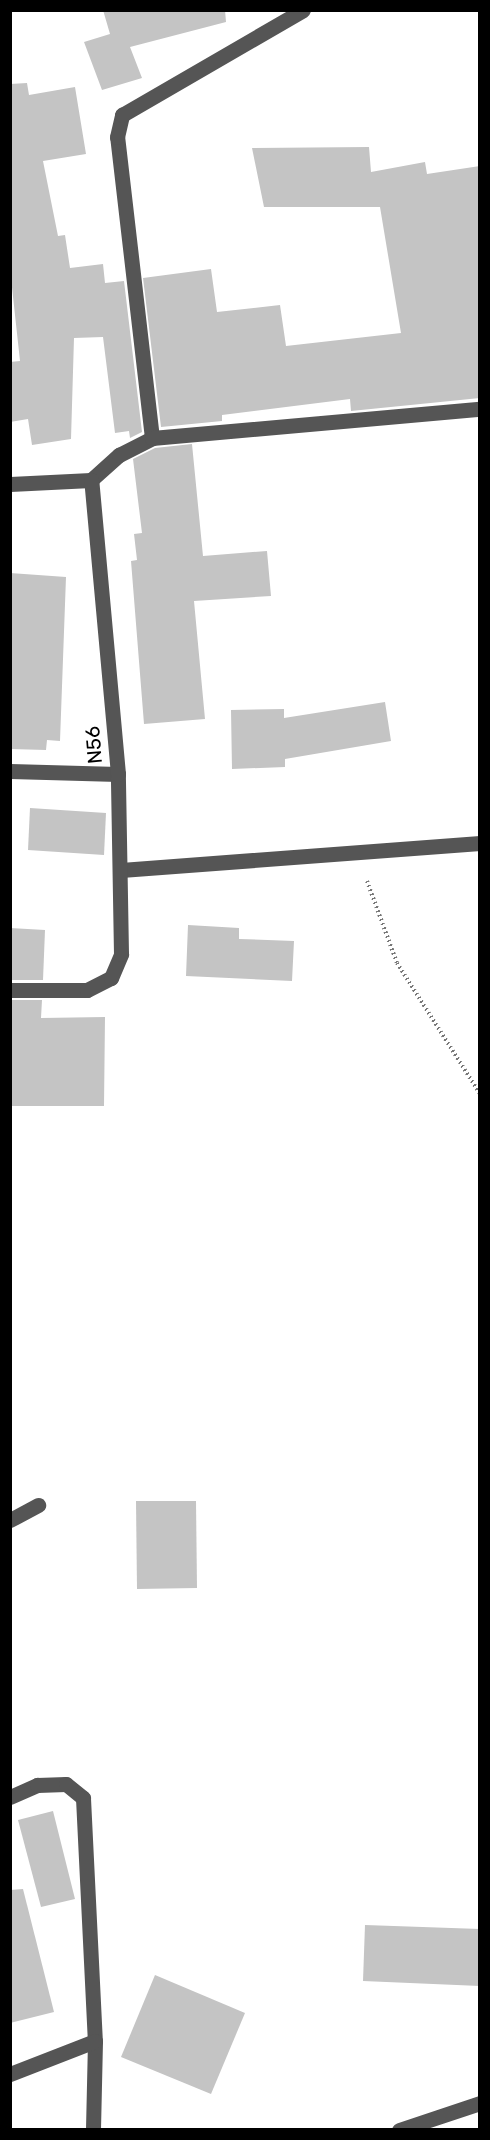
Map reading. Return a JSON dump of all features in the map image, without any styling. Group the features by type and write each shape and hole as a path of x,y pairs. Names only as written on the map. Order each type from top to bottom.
{"street":[{"path":"152,438 117,137 122,115 303,10"},
{"path":"10,484 91,480 119,454 152,438 480,409"},
{"name":"N56","path":"10,990 87,990 111,978 121,954 118,774 91,480"},
{"path":"10,771 118,774"},
{"path":"121,870 480,843"},
{"path":"10,1520 38,1505"},
{"path":"10,1797 37,1785 66,1784 83,1798 95,2041 93,2130"},
{"path":"10,2074 95,2041"},
{"path":"399,2130 480,2103"}],"path":[{"path":"356,852 397,963 480,1094"}],"building":[{"path":"103,10 225,10 226,22 130,47 142,78 102,90 84,42 110,34"},
{"path":"27,83 29,95 75,87 86,154 43,161 58,236 65,235 70,268 103,264 105,283 124,281 142,432 130,438 129,431 115,433 103,337 74,338 71,439 32,445 28,419 10,422 10,362 20,361 10,269 10,84"},
{"path":"369,147 371,172 425,162 427,174 480,166 480,398 351,411 350,399 222,415 222,421 161,427 143,278 211,269 217,312 280,305 286,346 401,333 380,207 264,207 252,148"},
{"path":"192,444 203,556 267,551 271,596 194,601 205,719 144,724 131,561 137,560 134,534 142,533 133,459 155,448"},
{"path":"10,573 66,577 60,741 47,740 46,750 10,749"},
{"path":"385,702 391,741 285,759 285,767 232,769 231,710 284,709 284,718"},
{"path":"30,808 106,813 104,855 28,850"},
{"path":"188,925 239,928 239,939 294,941 292,981 186,976"},
{"path":"10,928 45,930 43,980 10,980"},
{"path":"10,1000 42,1000 41,1018 105,1017 104,1106 10,1106"},
{"path":"136,1501 196,1501 197,1588 137,1589"},
{"path":"53,1811 75,1899 41,1907 18,1820"},
{"path":"23,1889 54,2012 10,2023 10,1890"},
{"path":"365,1925 480,1929 480,1986 363,1981"},
{"path":"155,1975 245,2013 211,2094 121,2057"}]}
